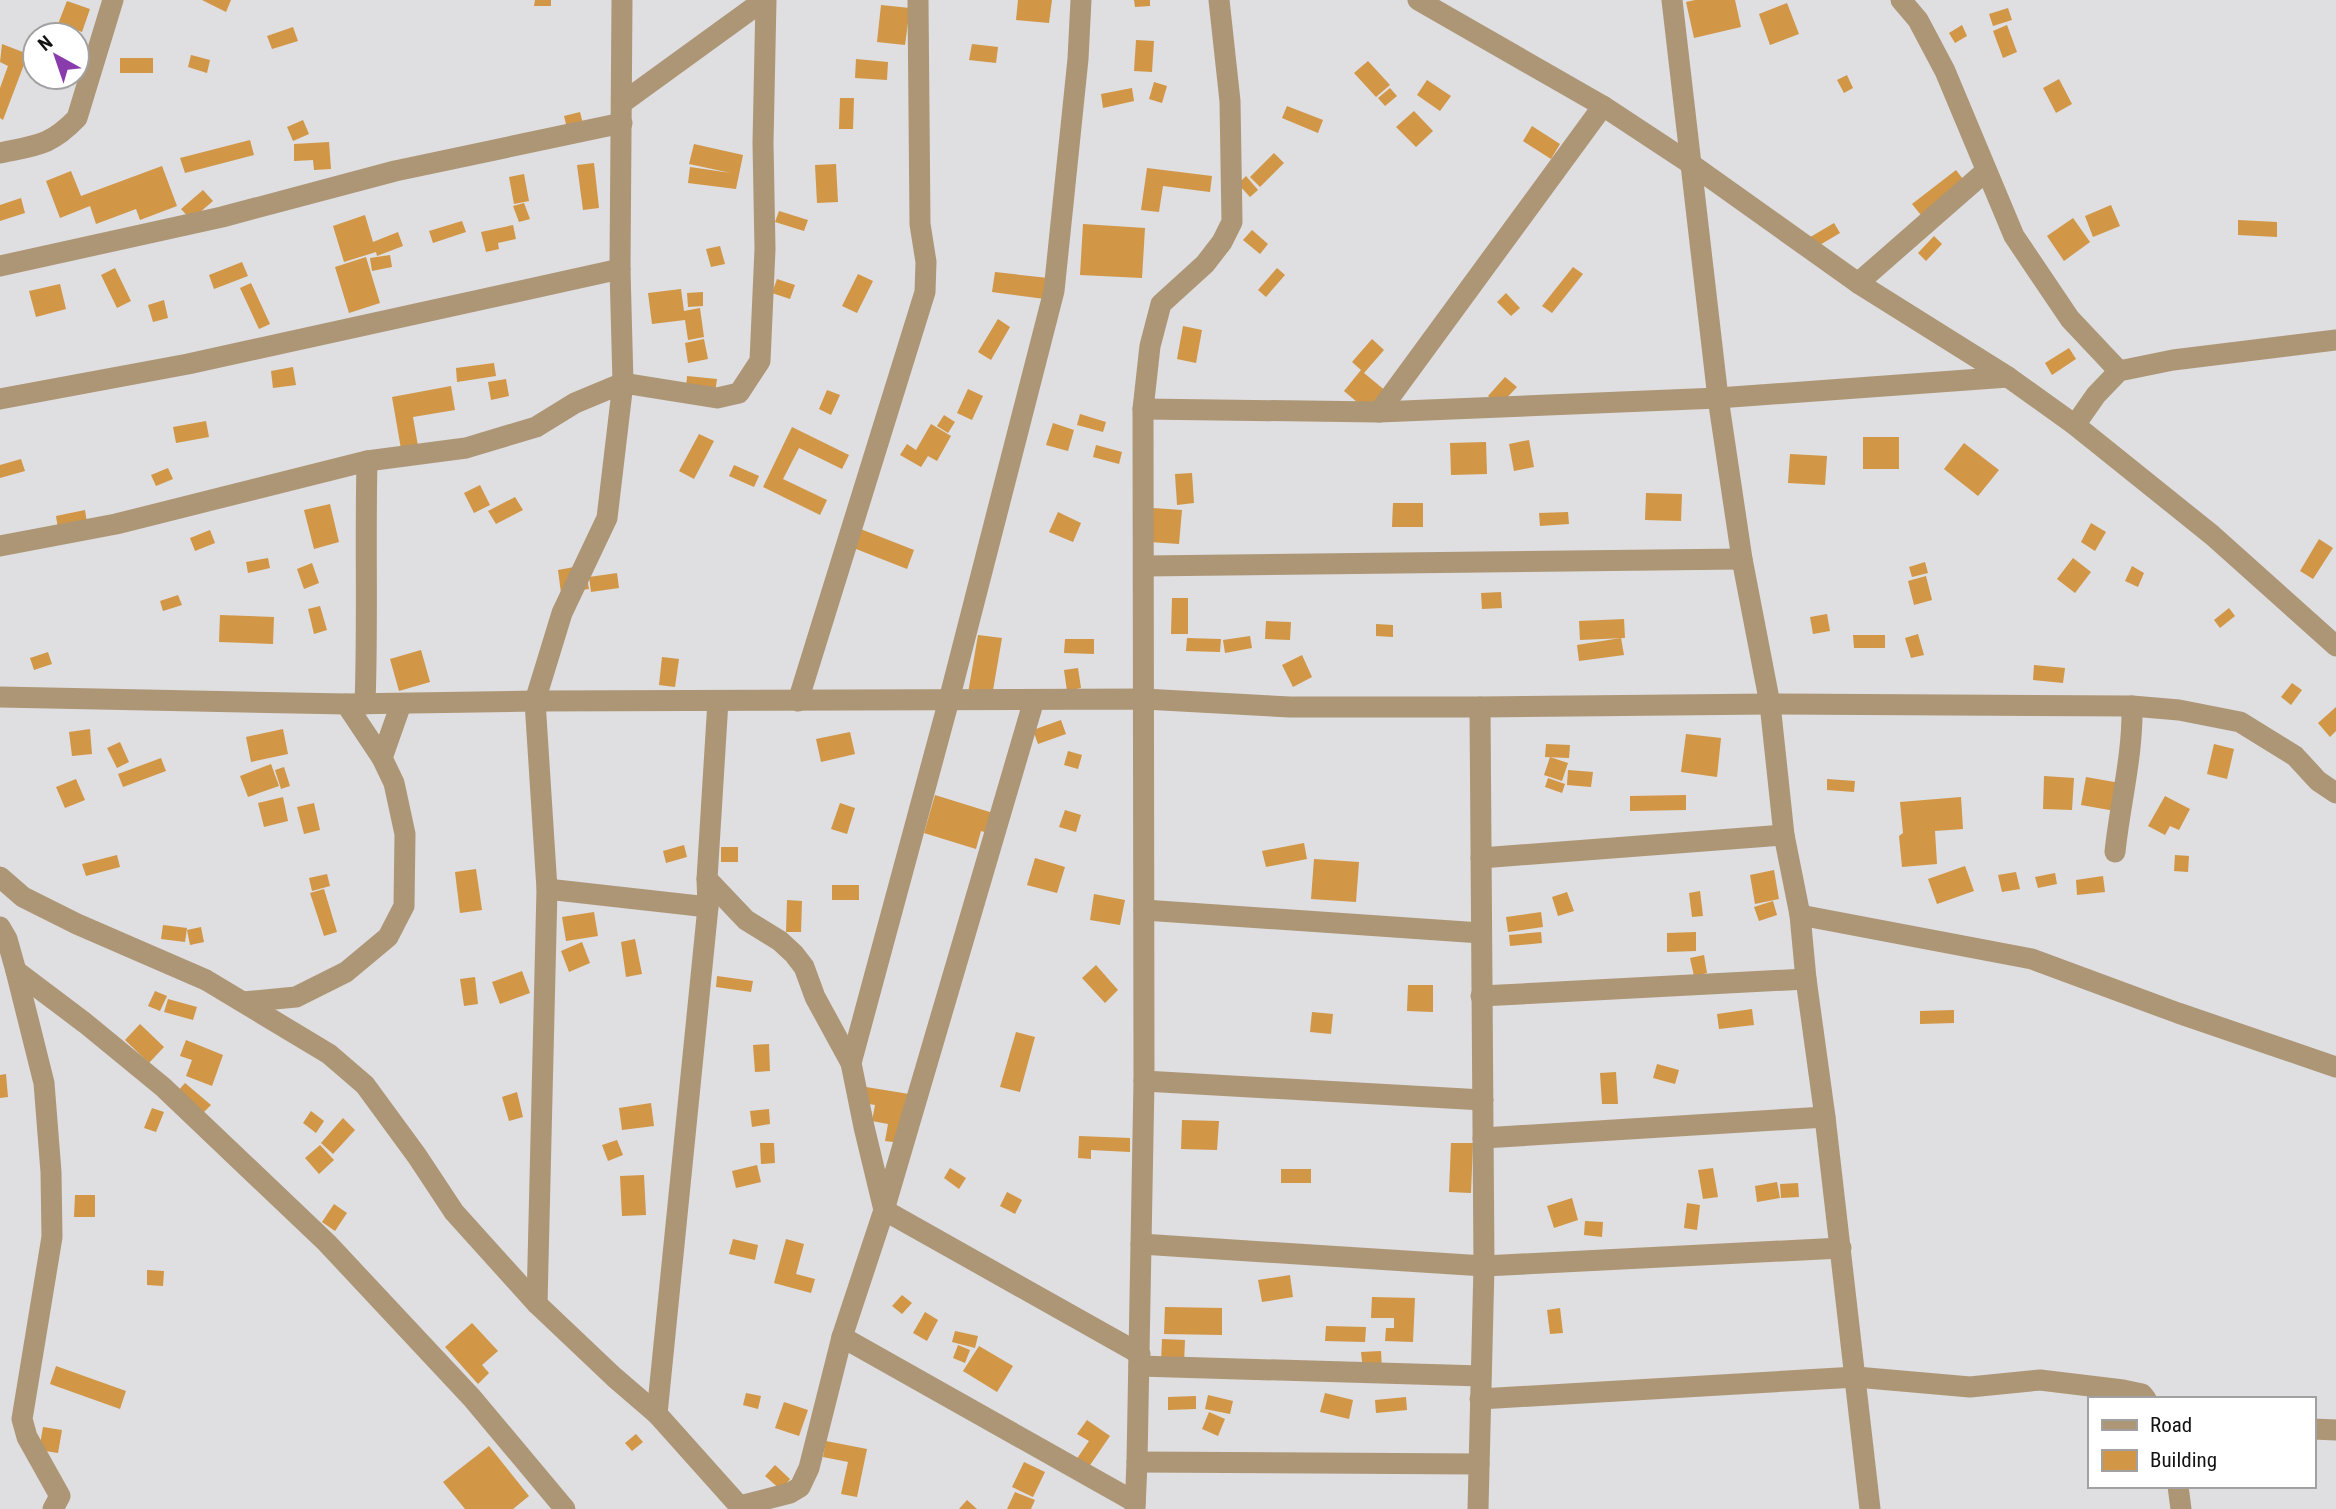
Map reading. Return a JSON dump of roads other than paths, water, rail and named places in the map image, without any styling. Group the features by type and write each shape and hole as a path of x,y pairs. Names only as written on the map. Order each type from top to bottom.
{"street":[{"path":"0,153 47,143 77,118 113,0"},
{"path":"537,1304 547,889 535,702 562,613 607,518 623,383 620,269 622,0"},
{"path":"0,266 222,217 622,113 765,0"},
{"path":"0,546 116,524 368,461 466,448 537,426 575,403 623,383 717,398 739,393 760,361 765,249 765,0"},
{"path":"798,701 925,292 926,262 920,224 918,0"},
{"path":"851,1063 949,700 1054,291 1078,59 1081,0"},
{"path":"842,1337 1135,1505 1144,1081 1143,409 1150,345 1161,304 1205,264 1222,242 1232,222 1230,101 1219,0"},
{"path":"1419,0 1602,106 1691,164 1858,283 2008,377 2075,425 2212,535 2336,646"},
{"path":"1672,0 1718,398 1742,559 1770,704 1784,835 1800,915 1870,1509"},
{"path":"1901,0 1917,20 1945,71 2014,236 2070,318 2119,371"},
{"path":"1379,411 1602,106"},
{"path":"1858,283 1986,171"},
{"path":"0,400 188,364 620,269"},
{"path":"2075,425 2096,395 2119,371 2173,360 2336,340"},
{"path":"1143,409 1379,411 1718,398 2008,377"},
{"path":"243,1002 296,997 346,972 388,937 404,906 405,834 394,783 356,704 368,621 365,535 368,461"},
{"path":"1144,566 1742,559"},
{"path":"0,697 356,704 1144,699 1290,707 1770,704 2132,706 2179,710 2239,722 2295,757 2318,781 2336,793"},
{"path":"0,877 23,897 77,924 206,980 310,1041 365,1085 454,1212 537,1304 657,1414 741,1508 790,1493 800,1487 809,1468 842,1337 884,1210 1034,700"},
{"path":"657,1414 708,907 707,879 718,701"},
{"path":"382,758 401,704"},
{"path":"2115,852 2119,812 2130,763 2132,706"},
{"path":"1478,1509 1484,1266 1480,707"},
{"path":"1481,858 1784,835"},
{"path":"707,879 746,920 780,941 804,967 816,997 851,1063 884,1210 1139,1360 1480,1376"},
{"path":"547,889 708,907"},
{"path":"1144,910 1481,933"},
{"path":"1800,915 2032,959 2336,1067"},
{"path":"0,927 7,939 44,1083 51,1172 52,1237 22,1419 60,1505"},
{"path":"16,971 163,1087 327,1243 472,1398 565,1509"},
{"path":"1481,996 1806,979"},
{"path":"1144,1081 1483,1100"},
{"path":"1483,1138 1825,1117"},
{"path":"1141,1244 1484,1266 1841,1248"},
{"path":"1480,1399 1856,1377 1970,1387 2040,1380 2147,1397"},
{"path":"2315,1429 2336,1430"},
{"path":"1137,1462 1479,1464"},
{"path":"2178,1488 2181,1509"}]}
